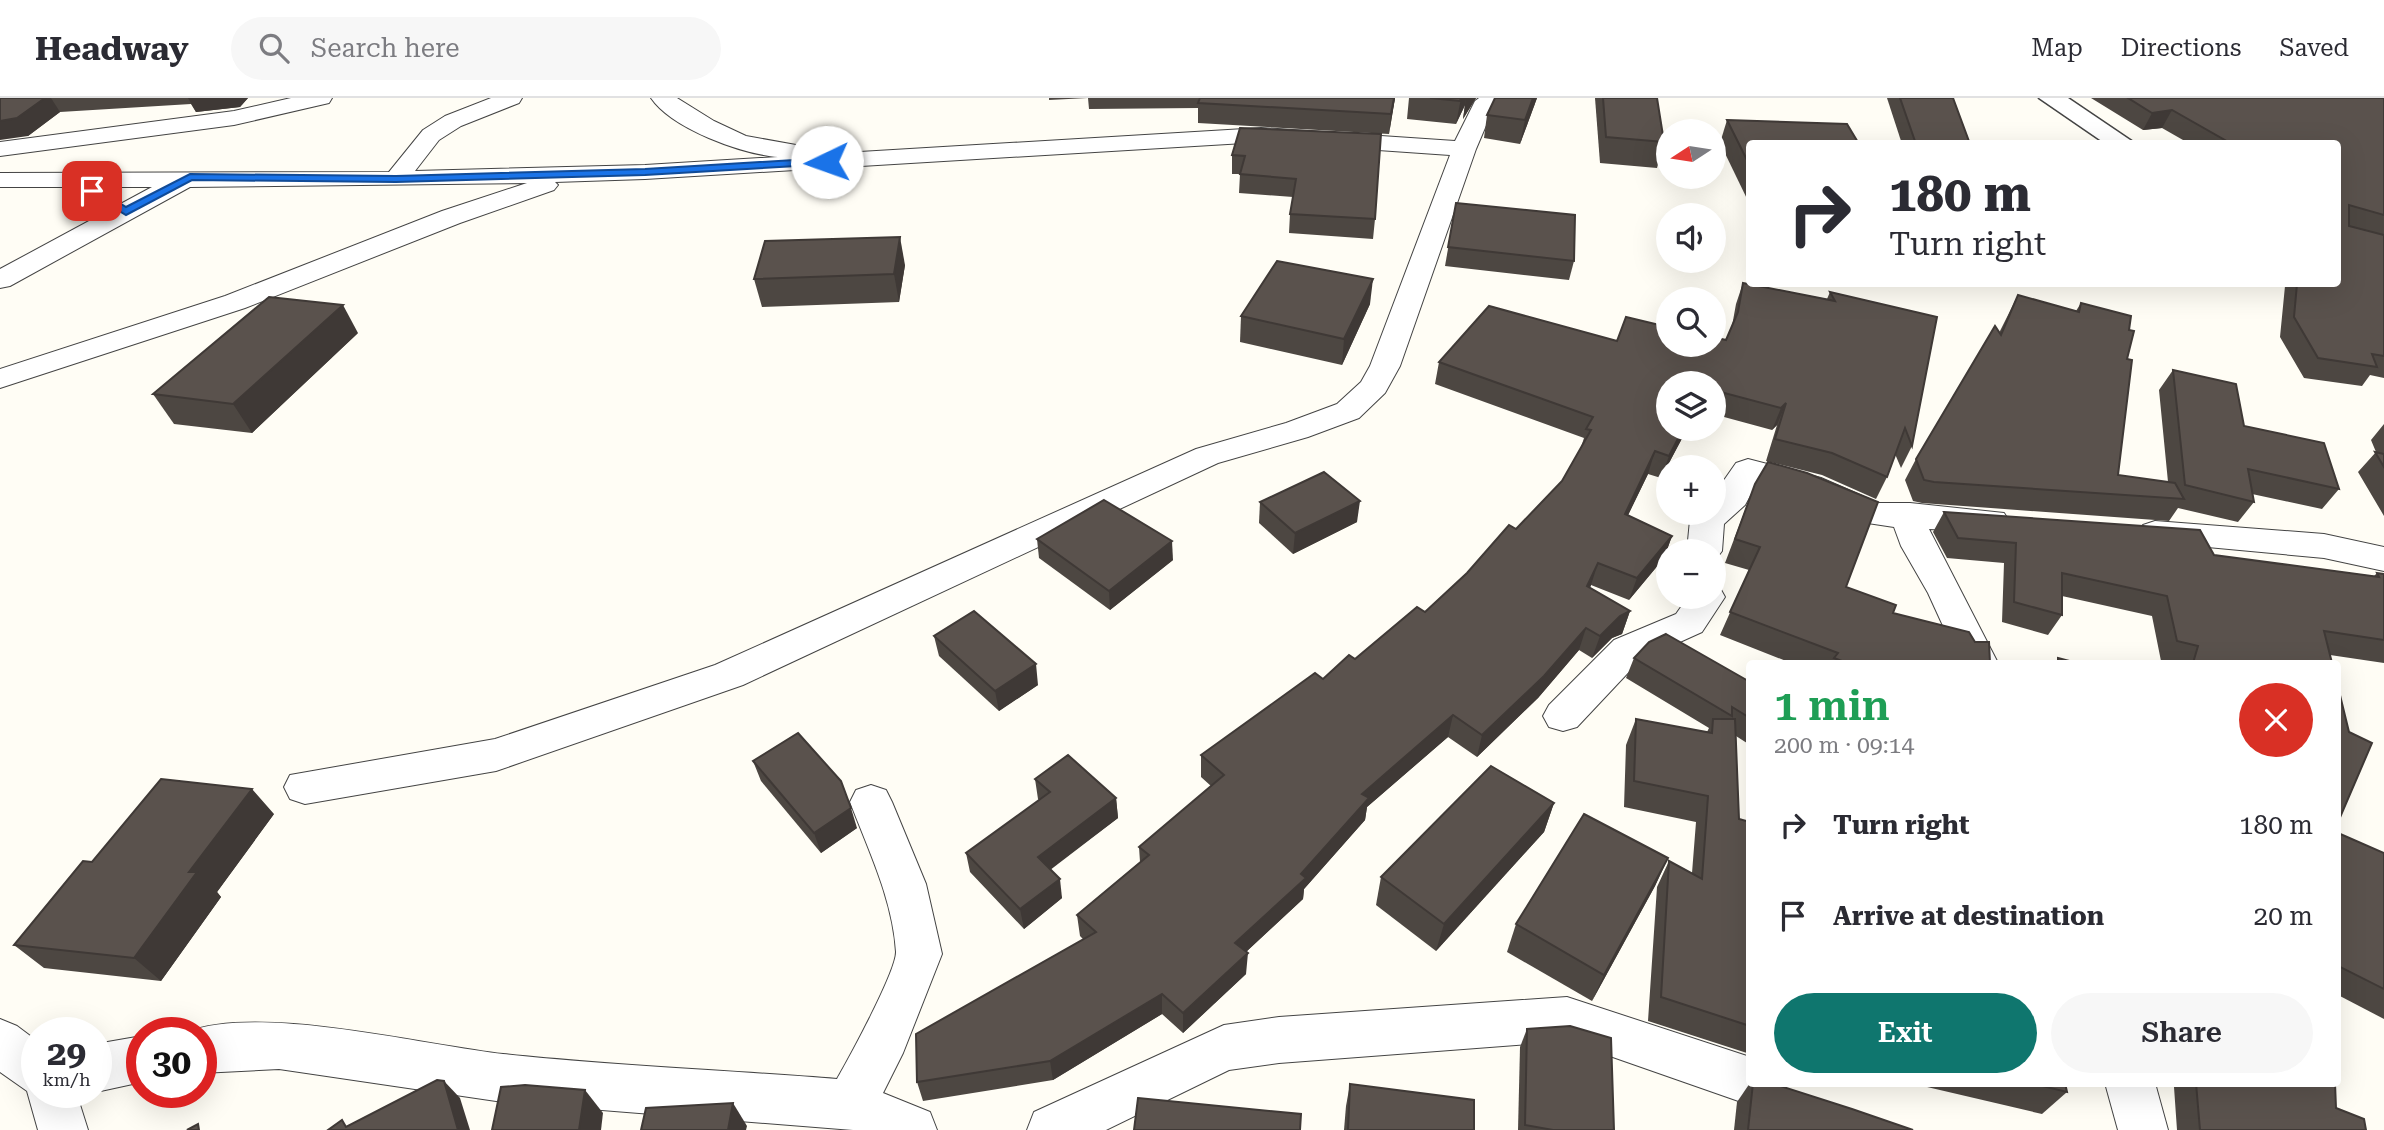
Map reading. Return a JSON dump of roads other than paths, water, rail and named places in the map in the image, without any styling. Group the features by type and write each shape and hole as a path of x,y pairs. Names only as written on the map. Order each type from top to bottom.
{"street":[{"path":"0,149 234,118 321,98"},
{"path":"396,179 431,135 453,121 511,98"},
{"path":"662,98 692,120 758,147 778,150 974,152"},
{"path":"305,787 496,754 729,675 1207,456 1297,430 1348,411 1374,387 1385,366 1464,149 1483,106 1493,98"},
{"path":"2051,98 2118,140"},
{"path":"0,180 75,181 190,177 396,179 645,172 1261,135 1464,149"},
{"path":"0,379 235,302 451,217 582,172"},
{"path":"0,280 190,177"},
{"path":"75,181 126,211"},
{"path":"1705,539 1707,520 1733,497 1748,471 1809,486 1873,514 1910,514 2020,523"},
{"path":"1910,514 1910,526 1917,545 1944,590 1978,660"},
{"path":"2117,530 2324,546 2384,559"},
{"path":"1563,716 1627,650 1689,623 1699,609"},
{"path":"850,1104 879,1052 919,954 904,884 871,802"},
{"path":"1052,1130 1224,1048 1279,1040 1553,1020 1567,1019 1746,1080"},
{"path":"0,1042 21,1058"},
{"path":"217,1049 279,1046 503,1078 850,1104 912,1130"},
{"path":"2131,1087 2143,1130"},
{"path":"56,1108 63,1130"}]}
